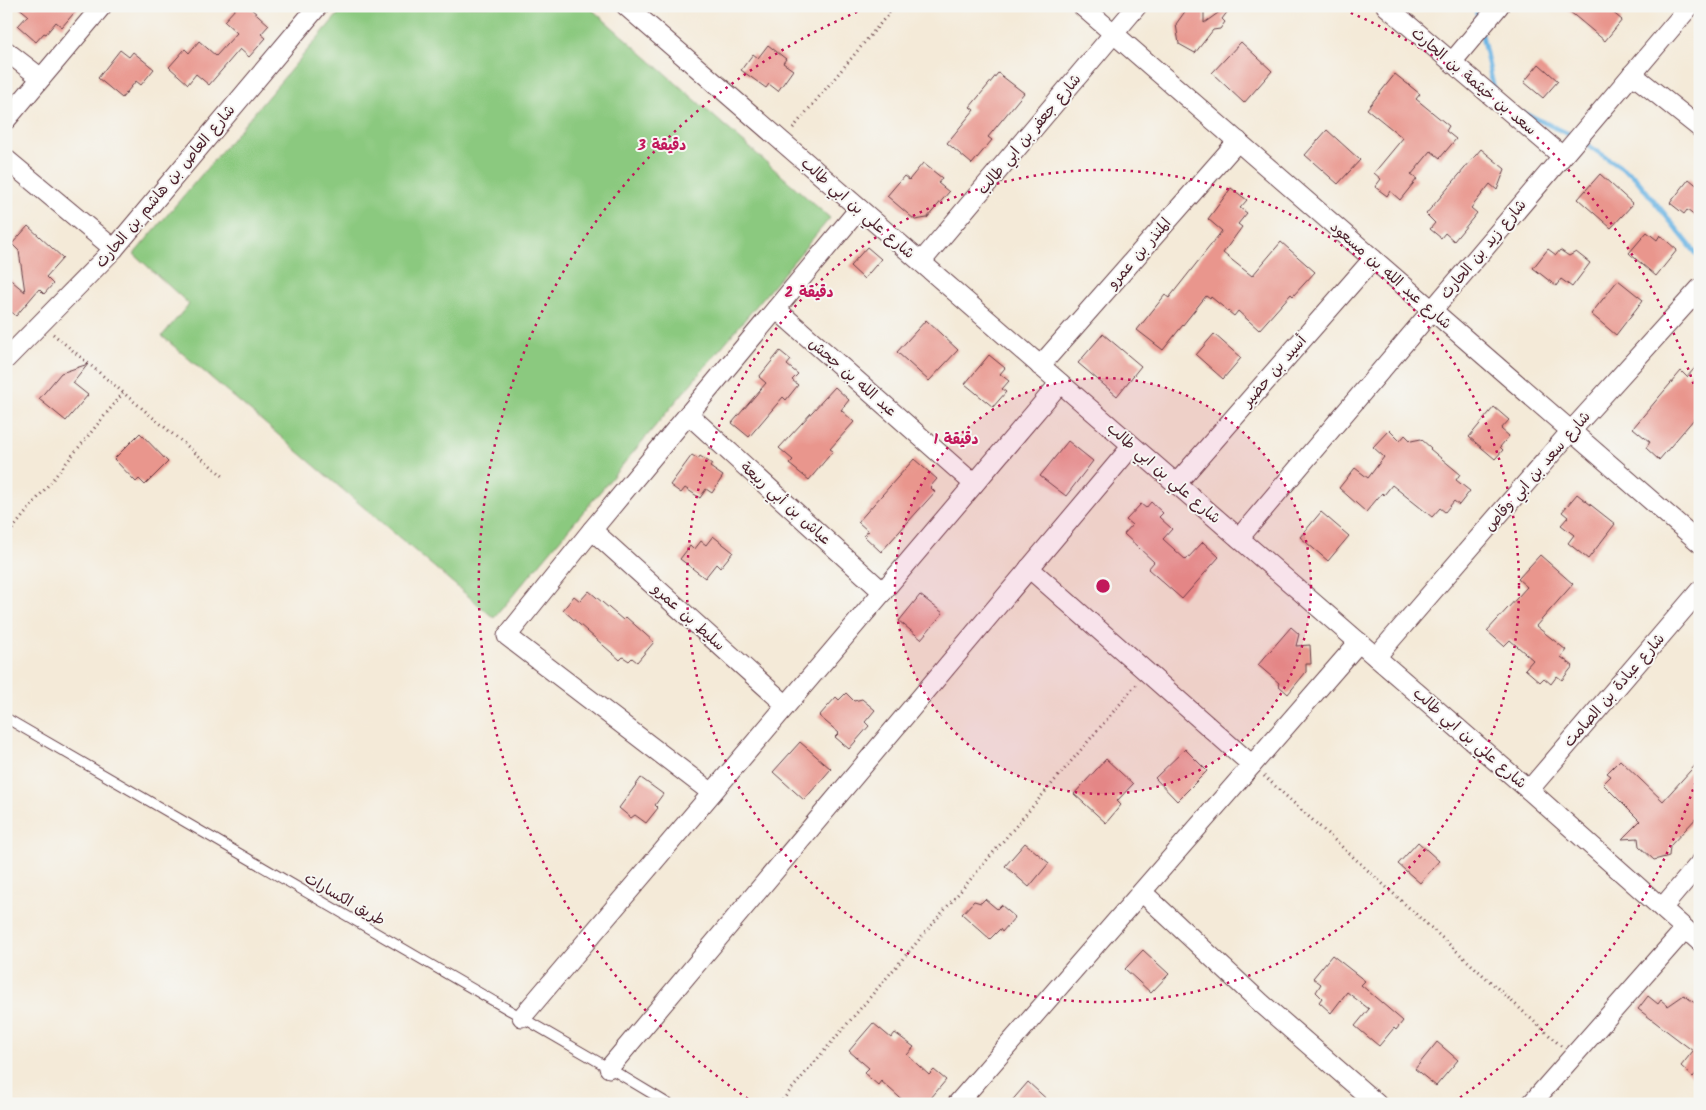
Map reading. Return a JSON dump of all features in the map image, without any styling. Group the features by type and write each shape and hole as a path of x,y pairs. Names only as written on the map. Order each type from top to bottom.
{"street":[{"path":"6,120 102,6"},
{"name":"شارع العاص بن هاشم بن الحارث","path":"6,359 114,249 318,6"},
{"name":"شارع علي بن ابي طالب","path":"626,6 1529,790 1700,942"},
{"name":"شارع عبد الله بن مسعود","path":"1082,6 1700,543"},
{"name":"شارع جعفر بن ابي طالب","path":"921,262 1137,6"},
{"name":"سعد بن خيثمة بن الحارث","path":"1386,6 1562,156"},
{"path":"1452,62 1499,6"},
{"name":"شارع زيد بن الحارث","path":"1238,538 1690,6"},
{"path":"6,51 40,78"},
{"path":"1632,74 1700,128"},
{"name":"المنذر بن عمرو","path":"1040,366 1238,141"},
{"path":"6,159 114,249"},
{"path":"712,793 507,636 592,530 860,209"},
{"name":"أسيد بن حضير","path":"1176,484 1373,259"},
{"name":"شارع سعد بن ابي وقاص","path":"1376,657 1571,431 1700,288"},
{"name":"عبد الله بن جحش","path":"776,309 974,484"},
{"path":"522,1018 1060,383"},
{"name":"عياش بن أبي ربيعة","path":"688,414 883,592"},
{"path":"609,1068 1132,446"},
{"name":"سليط بن عمرو","path":"592,530 786,705"},
{"path":"1029,568 1252,765"},
{"name":"شارع عبادة بن الصامت","path":"1529,790 1700,590"},
{"path":"957,1104 1359,642"},
{"path":"1662,908 1700,863"},
{"path":"1142,892 1262,1003 1377,1104"},
{"path":"1531,1104 1685,928"}],"lane":[{"name":"طريق الكسارات","path":"6,718 669,1104"}],"path":[{"path":"782,142 895,6"},
{"path":"41,324 223,476"},
{"path":"6,537 123,393"},
{"path":"780,1104 1147,672"},
{"path":"1252,765 1573,1056"}],"green space":[{"path":"345,6 588,6 830,218 494,618 162,336 189,304 134,254"}],"building":[{"path":"17,6 80,6 62,27 56,22 36,42 18,26 28,15"},
{"path":"238,6 248,6 269,25 261,34 266,38 249,57 240,49 209,85 196,74 188,84 169,67 185,49 189,53 199,41 216,56 237,33 224,21"},
{"path":"1189,6 1204,6 1204,23 1225,8 1228,11 1222,19 1225,22 1220,29 1213,30 1195,53 1179,44 1176,24"},
{"path":"1563,6 1605,6 1622,20 1605,41"},
{"path":"1241,42 1272,71 1244,103 1212,73"},
{"path":"768,45 786,59 783,63 793,70 778,91 769,84 766,88 741,70 753,54 758,58"},
{"path":"120,50 129,57 133,52 154,69 141,85 136,81 122,98 98,78"},
{"path":"1539,64 1558,81 1543,98 1524,82"},
{"path":"998,73 1024,93 988,137 992,140 972,164 947,143 974,110 970,107"},
{"path":"1395,74 1420,94 1416,99 1449,126 1446,131 1456,139 1440,158 1431,151 1411,175 1417,179 1400,200 1390,191 1387,196 1375,187 1381,179 1374,173 1403,138 1367,109"},
{"path":"1327,130 1360,160 1338,184 1305,155"},
{"path":"1481,149 1505,169 1497,190 1490,184 1471,208 1477,213 1454,241 1445,233 1441,238 1430,229 1435,223 1426,214"},
{"path":"923,163 942,178 938,183 949,192 927,218 915,220 887,196 904,176 909,180"},
{"path":"1600,174 1633,204 1611,228 1578,199"},
{"path":"1689,179 1700,188 1700,220 1687,210 1684,214 1670,203"},
{"path":"1231,188 1247,200 1240,208 1247,213 1238,224 1242,227 1223,253 1252,276 1281,242 1315,272 1293,296 1291,294 1259,330 1238,311 1234,316 1211,297 1210,299 1206,296 1163,350 1137,330 1165,295 1169,298 1222,231 1208,219"},
{"path":"28,226 63,258 46,277 53,284 44,294 39,289 16,316 6,307 6,276 25,292 19,251 12,244"},
{"path":"1647,232 1657,240 1660,235 1677,250 1656,276 1629,253"},
{"path":"867,247 881,259 864,279 850,266"},
{"path":"1548,249 1556,255 1560,250 1569,256 1576,252 1590,263 1572,287 1561,279 1556,286 1533,268"},
{"path":"1618,280 1643,300 1616,335 1591,314"},
{"path":"926,320 958,350 929,381 897,352"},
{"path":"1103,334 1141,366 1117,396 1078,363"},
{"path":"1214,334 1241,358 1223,379 1196,355"},
{"path":"780,351 791,360 787,365 798,374 792,380 798,385 786,400 783,397 749,437 732,423 766,383 759,377"},
{"path":"989,355 1005,368 1000,374 1009,381 1002,389 1006,392 993,407 965,384"},
{"path":"1700,362 1700,412 1659,460 1646,448 1650,442 1633,428 1681,371 1687,377"},
{"path":"88,364 73,383 88,395 66,421 39,399 61,373"},
{"path":"835,387 849,400 841,410 854,422 830,449 833,451 809,480 789,464 793,460 779,448"},
{"path":"1494,407 1509,420 1501,429 1509,436 1500,447 1503,450 1495,459 1469,437"},
{"path":"1389,430 1400,441 1405,435 1411,441 1421,439 1460,474 1456,480 1470,491 1459,505 1454,501 1445,512 1440,508 1432,517 1392,485 1384,495 1382,493 1366,512 1339,488 1355,468 1368,478 1384,457 1373,447"},
{"path":"140,433 168,462 145,485 139,479 136,482 114,459"},
{"path":"1068,441 1093,461 1066,496 1040,476"},
{"path":"692,455 698,459 700,456 712,464 710,467 723,476 712,493 706,489 700,498 685,488 681,493 670,485"},
{"path":"914,459 937,479 930,487 935,492 881,552 864,536 868,531 858,522"},
{"path":"1577,494 1615,524 1588,559 1568,543 1574,535 1561,525 1568,517 1562,512"},
{"path":"1151,502 1163,513 1159,517 1172,529 1163,539 1186,560 1203,542 1219,557 1182,599 1148,569 1154,562 1124,534 1132,525 1126,520 1141,504 1146,508"},
{"path":"1321,512 1349,536 1328,561 1300,537"},
{"path":"713,536 733,552 720,568 716,564 705,578 680,559 690,546 694,550 701,541 706,545"},
{"path":"1540,555 1573,584 1536,626 1566,650 1561,657 1573,666 1562,680 1557,676 1551,684 1544,678 1540,682 1525,669 1533,660 1510,640 1504,646 1487,631 1527,587 1518,579"},
{"path":"589,591 623,620 626,617 654,642 637,662 632,658 629,661 623,657 620,660 563,610 574,596 580,601"},
{"path":"920,595 943,613 921,639 899,621"},
{"path":"1291,627 1299,634 1296,646 1310,645 1311,664 1306,664 1306,672 1288,694 1278,685 1279,683 1258,665"},
{"path":"846,693 854,701 862,699 875,710 865,722 869,726 849,749 835,737 839,733 819,716 836,697 839,700"},
{"path":"800,742 831,769 804,800 773,772"},
{"path":"1185,749 1207,771 1177,801 1155,778"},
{"path":"1106,759 1133,784 1117,801 1121,805 1106,823 1074,794"},
{"path":"1620,760 1663,801 1700,760 1700,814 1670,846 1669,856 1654,860 1639,846 1638,838 1622,839 1640,821 1603,784 1611,776 1607,773"},
{"path":"641,778 663,794 655,805 658,808 646,823 635,815 631,818 619,808"},
{"path":"1418,842 1439,861 1420,883 1398,864"},
{"path":"1025,843 1049,863 1029,887 1005,866"},
{"path":"985,899 997,909 1001,905 1015,917 1002,932 1000,929 990,939 962,914 974,901 981,903"},
{"path":"1143,950 1169,974 1151,993 1125,969"},
{"path":"1332,955 1365,981 1361,985 1403,1021 1396,1030 1394,1028 1379,1046 1355,1026 1369,1009 1347,992 1331,1013 1319,1002 1322,998 1316,992 1321,984 1313,978"},
{"path":"1684,995 1700,1007 1700,1069 1693,1077 1681,1066 1693,1051 1638,1009 1648,996 1658,1004 1661,1000 1668,1006"},
{"path":"873,1023 891,1038 895,1033 914,1047 907,1055 929,1075 934,1070 946,1080 926,1104 907,1104 881,1081 878,1085 864,1073 869,1068 849,1051"},
{"path":"1437,1042 1458,1060 1436,1086 1415,1069"},
{"path":"1028,1082 1052,1104 1009,1104"}],"waterway":[{"path":"1475,6 1479,22"},
{"path":"1482,35 1494,90"},
{"path":"1524,113 1577,138 1634,176 1700,258"}]}
